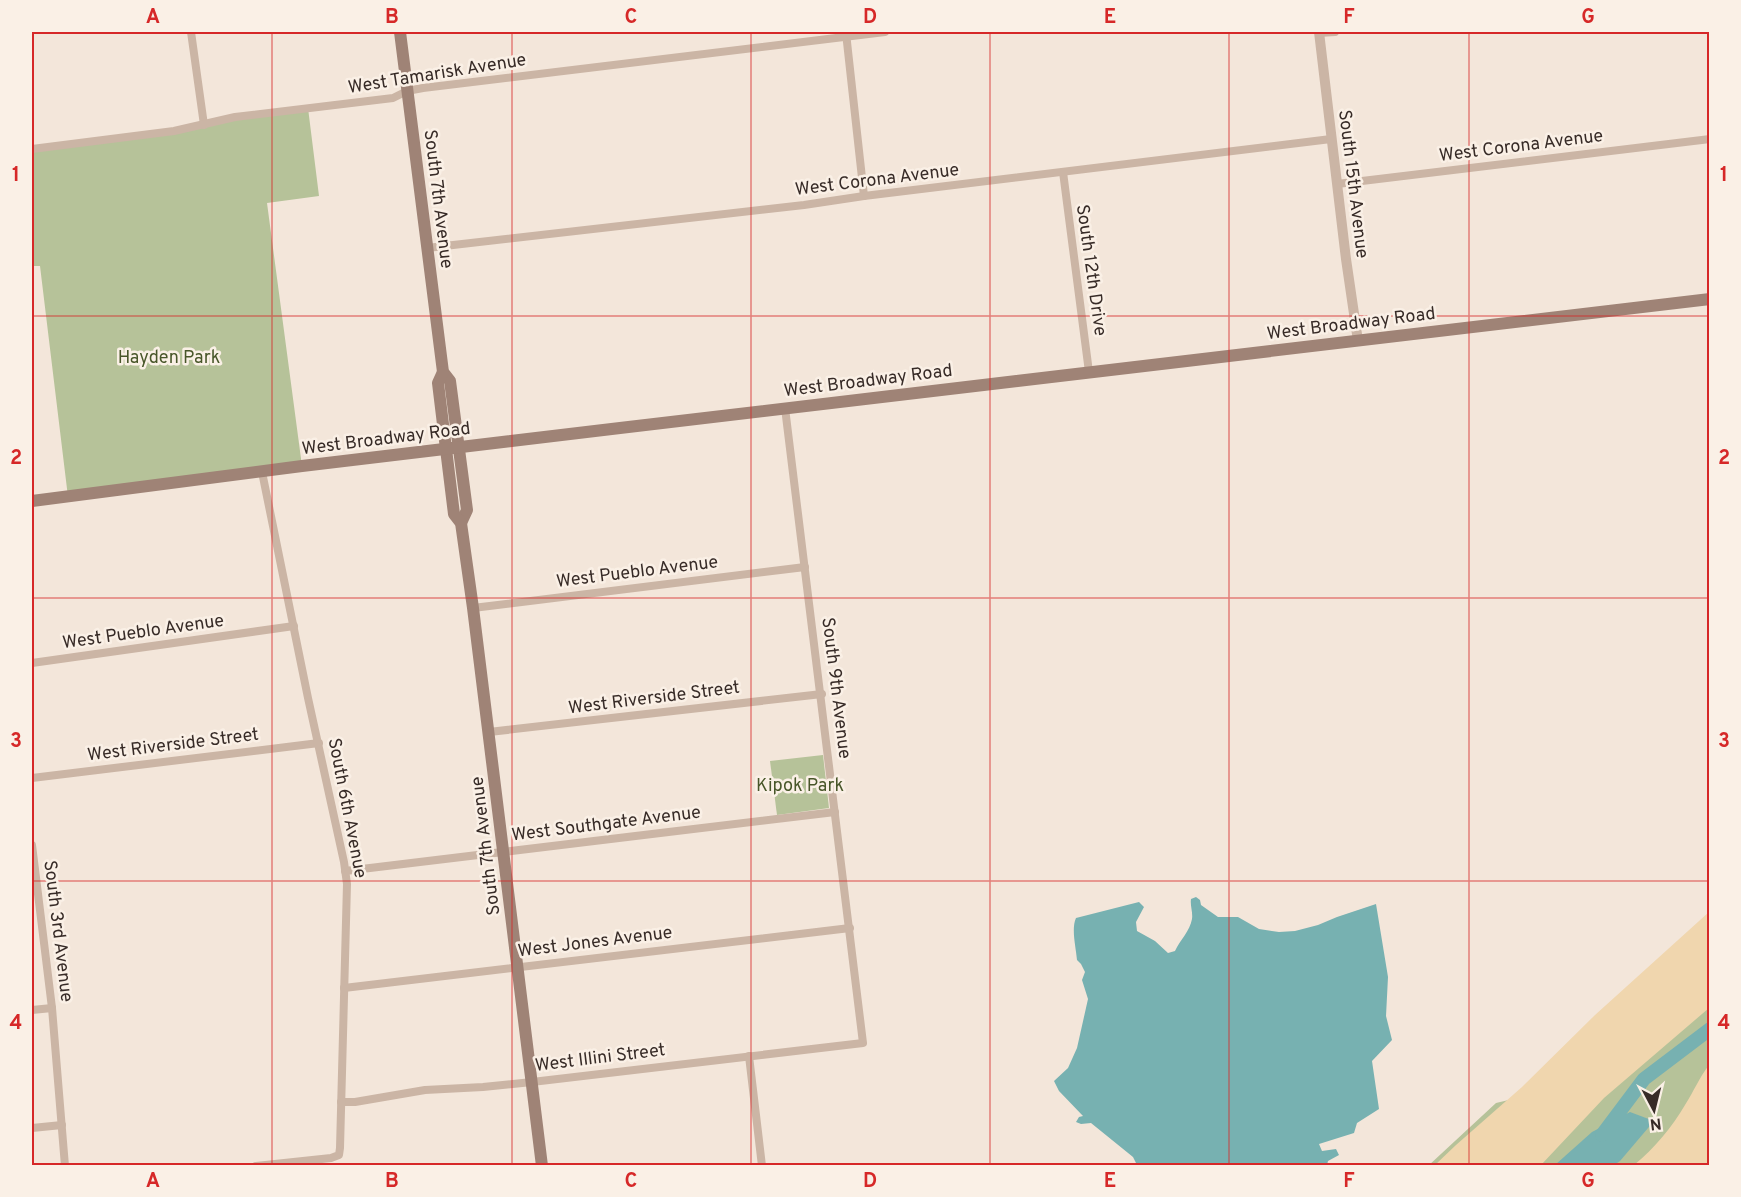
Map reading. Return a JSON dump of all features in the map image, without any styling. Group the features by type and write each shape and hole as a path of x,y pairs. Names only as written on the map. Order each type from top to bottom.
{"main road":[{"name":"South 7th Avenue","path":"400,32 443,372 450,381 452,448 467,510 461,523 542,1166"},
{"name":"West Broadway Road","path":"32,501 452,448 1710,299"}],"street":[{"path":"191,32 204,124"},
{"name":"West Tamarisk Avenue","path":"32,149 169,132 235,117 393,98 407,91 452,84 846,34 885,32"},
{"path":"1319,32 1335,32"},
{"name":"South 15th Avenue","path":"1319,32 1358,340"},
{"path":"846,34 864,196"},
{"name":"West Corona Avenue","path":"427,248 804,205 1331,139"},
{"name":"West Corona Avenue","path":"1337,184 1710,139"},
{"name":"South 12th Drive","path":"1063,172 1089,372"},
{"name":"South 9th Avenue","path":"785,408 822,694 863,1043"},
{"name":"South 6th Avenue","path":"256,1166 339,1155 347,884 262,472"},
{"name":"West Pueblo Avenue","path":"473,608 805,567"},
{"name":"West Pueblo Avenue","path":"32,663 294,626"},
{"name":"West Riverside Street","path":"489,732 822,694"},
{"name":"West Riverside Street","path":"32,778 319,743"},
{"name":"West Southgate Avenue","path":"345,871 835,812"},
{"name":"South 3rd Avenue","path":"32,845 34,892 52,1008 65,1166"},
{"name":"West Jones Avenue","path":"344,988 850,928"},
{"path":"32,1010 52,1008"},
{"name":"West Illini Street","path":"341,1102 355,1102 425,1090 532,1082 863,1043"},
{"path":"749,1056 762,1166"},
{"path":"32,1128 62,1125"}],"green space":[{"name":"Hayden Park","path":"308,108 319,196 267,203 302,466 68,497 40,266 32,266 32,149"},
{"name":"Kipok Park","path":"823,755 829,808 777,815 770,761"},
{"path":"1709,932 1709,1165 1428,1166 1496,1103 1517,1098"}],"sand":[{"path":"1709,912 1709,1008 1604,1098 1541,1165 1435,1165 1522,1087 1595,1015"},
{"path":"1709,1065 1709,1165 1634,1165 1649,1152 1680,1113"}],"water":[{"path":"1196,897 1200,900 1201,905 1218,917 1238,917 1259,929 1279,932 1295,931 1318,925 1376,904 1388,977 1386,1016 1392,1040 1372,1061 1379,1109 1357,1123 1354,1133 1319,1144 1322,1151 1336,1149 1339,1155 1328,1161 1327,1165 1137,1165 1133,1157 1091,1123 1076,1122 1079,1117 1083,1116 1059,1091 1054,1081 1068,1068 1077,1048 1088,999 1082,980 1085,972 1077,960 1074,933 1076,918 1139,902 1144,907 1136,922 1137,931 1155,941 1168,953 1175,951 1189,928 1192,916 1191,899"},
{"path":"1630,1112 1654,1121 1620,1161 1614,1165 1555,1165 1592,1132"}],"waterway":[{"path":"1602,1135 1644,1079 1710,1029"}]}
